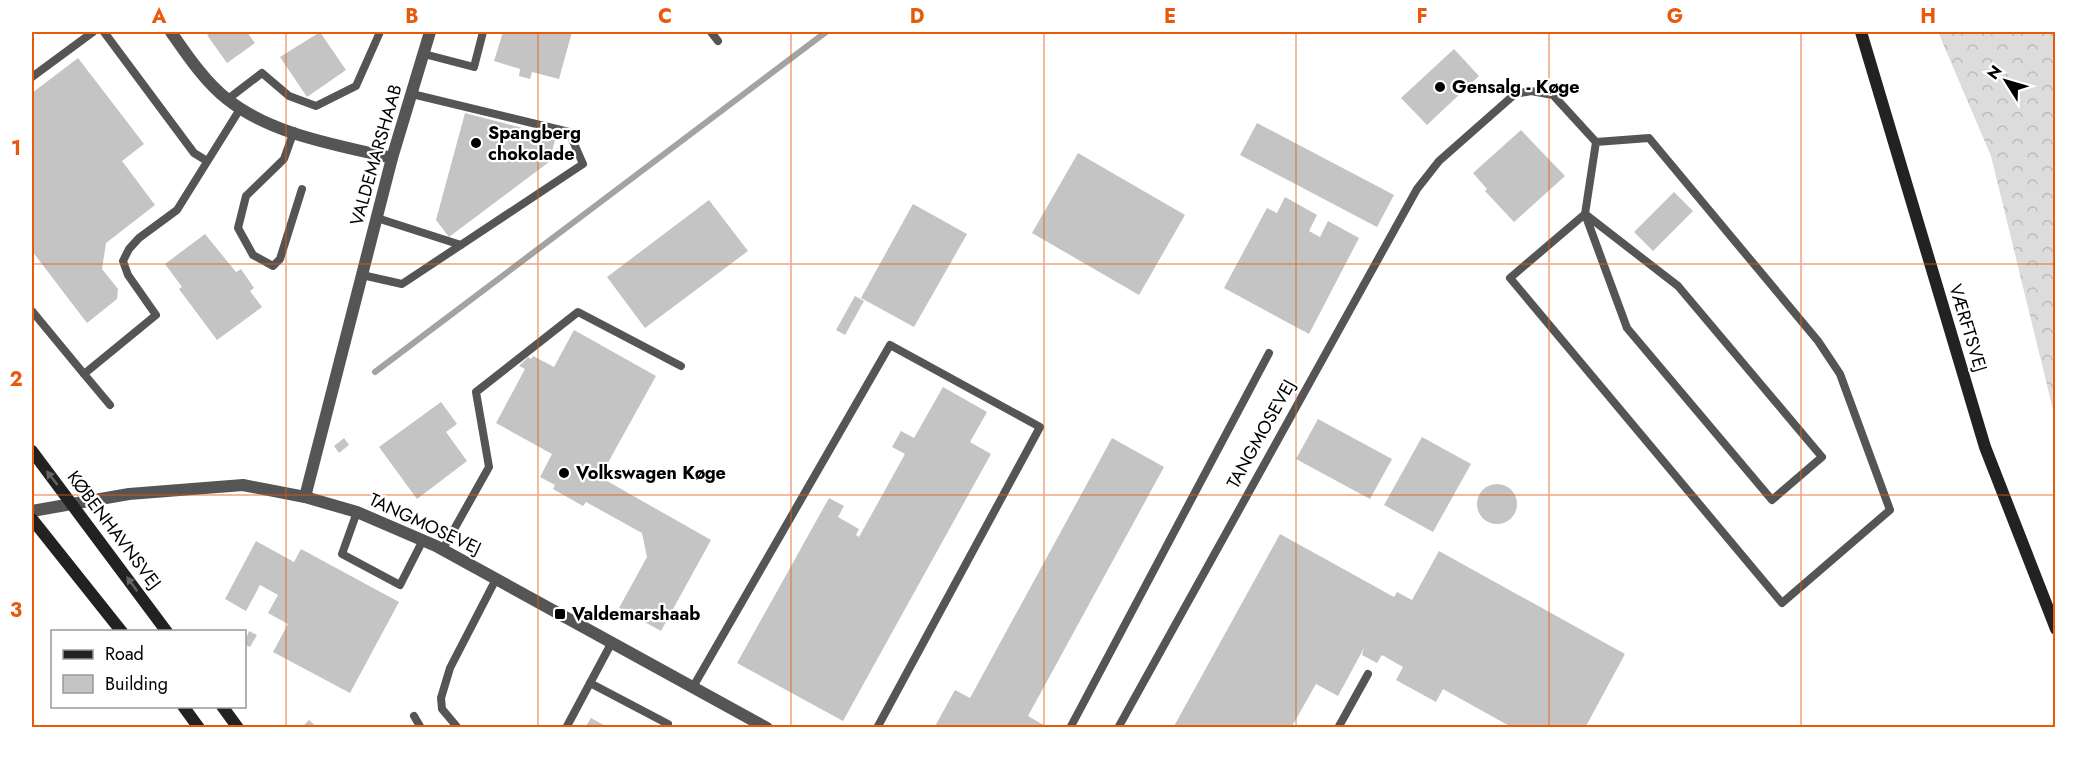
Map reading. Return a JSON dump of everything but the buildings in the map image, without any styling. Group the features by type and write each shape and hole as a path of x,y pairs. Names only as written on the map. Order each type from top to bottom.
{"street":[{"path":"171,32 184,50 228,99 240,109 294,131 392,158"},
{"name":"VALDEMARSHAAB","path":"305,497 392,158 430,32"},
{"name":"VÆRFTSVEJ","path":"1861,32 1985,447 2055,629"},
{"name":"KØBENHAVNSVEJ","path":"32,452 165,630"},
{"name":"TANGMOSEVEJ","path":"32,512 129,494 243,485 305,497 357,512 443,549 767,728"},
{"path":"32,519 120,630"},
{"path":"184,708 199,728"},
{"path":"223,708 238,728"}],"lane":[{"path":"32,77 93,32"},
{"path":"104,32 194,153 207,161"},
{"path":"228,99 262,73 289,96 316,106 356,86 380,32"},
{"path":"424,54 474,67 483,32"},
{"path":"711,32 718,41"},
{"name":"TANGMOSEVEJ","path":"1118,728 1411,200 1439,161 1515,94 1531,91 1553,95 1596,142"},
{"path":"362,275 402,284 583,164 570,132 412,94"},
{"path":"84,374 156,315 128,276 123,261 129,249 177,210 240,109"},
{"path":"294,131 284,159 246,196 238,228 253,255 273,266 280,259 302,189"},
{"path":"1585,213 1510,278 1782,603 1890,510 1840,374 1818,341 1649,138 1596,142 1585,213 1627,328 1772,500 1822,457 1678,286 1585,213"},
{"path":"377,218 461,245"},
{"path":"32,311 110,405"},
{"path":"443,549 489,467 476,392 578,312 681,366"},
{"path":"693,687 890,345 1040,427 878,728"},
{"name":"TANGMOSEVEJ","path":"1070,728 1269,353"},
{"path":"357,512 342,554 400,585 423,540"},
{"path":"458,728 442,709 445,683 496,579"},
{"path":"566,728 612,642"},
{"path":"1338,728 1368,674"},
{"path":"590,682 668,724"},
{"path":"414,716 421,728"}],"green space":[{"path":"1938,32 2055,32 2055,418 1991,156"}],"waterway":[{"path":"375,372 826,32"}],"place":[{"name":"Gensalg - Køge","path":"1440,87"},
{"name":"Spangberg chokolade","path":"476,143"},
{"name":"Volkswagen Køge","path":"564,473"},
{"name":"Valdemarshaab","path":"560,614"}]}
